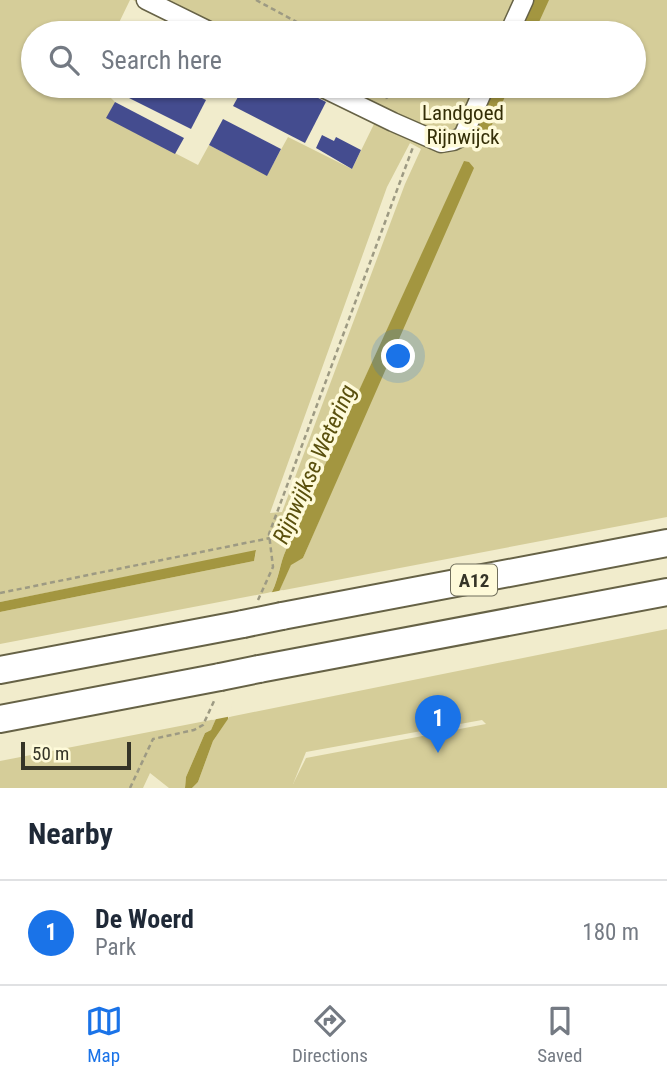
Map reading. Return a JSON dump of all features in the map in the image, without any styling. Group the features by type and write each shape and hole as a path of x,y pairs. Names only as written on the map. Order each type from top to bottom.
{"highway":[{"name":"A12","path":"0,670 250,614 282,616 667,543"},
{"name":"A12","path":"0,719 220,683 259,670 667,592"}],"street":[{"path":"146,0 189,21"},
{"path":"514,21 524,0"},
{"path":"344,98 440,143 463,136 480,98"}],"path":[{"path":"256,0 295,21"},
{"path":"250,614 273,567 271,528 408,157 420,135"},
{"path":"0,593 270,538"},
{"path":"130,788 153,739 194,730 203,725 220,683"}],"green space":[{"name":"Landgoed Rijnwijck","path":"0,0 130,0 120,21 21,21 21,98 111,98 115,102 107,118 198,165 209,145 267,175 288,137 352,169 374,124 323,98 646,98 646,21 174,21 133,0 667,0 667,517 279,591 291,564 303,558 393,348 461,169 286,550 272,592 0,644 0,612 254,561 256,551 0,602","holes":["410,143 421,149 405,184 282,512 270,513 387,187"]},
{"path":"667,629 667,788 192,788 198,782 213,741 229,717","holes":["482,720 486,724 306,758 293,784 306,752"]},
{"path":"216,719 211,730 205,733 186,777 185,788 169,788 150,773 143,788 0,788 0,761"}],"shaded area":[{"path":"534,0 549,0 539,21 524,21"},
{"path":"490,98 504,98 480,150 468,146"},
{"path":"464,161 474,168 303,558 291,565 228,705 228,719 213,741 198,782 192,788 185,788 186,777 205,733 211,730 274,587 286,550"},
{"path":"256,550 254,561 0,612 0,602"}],"pier":[{"path":"283,590 231,706 232,716 212,720 268,593"}],"building":[{"path":"129,98 206,100 191,129"},
{"path":"237,98 318,98 326,102 305,143 233,106"},
{"path":"115,102 184,138 175,154 106,118"},
{"path":"223,119 281,149 267,176 209,145"},
{"path":"322,135 334,141 336,137 361,150 352,169 316,148"}],"place":[{"name":"De Woerd","path":"438,753"}],"water label":[{"name":"Rijnwijkse Wetering","path":"314,464"}]}
